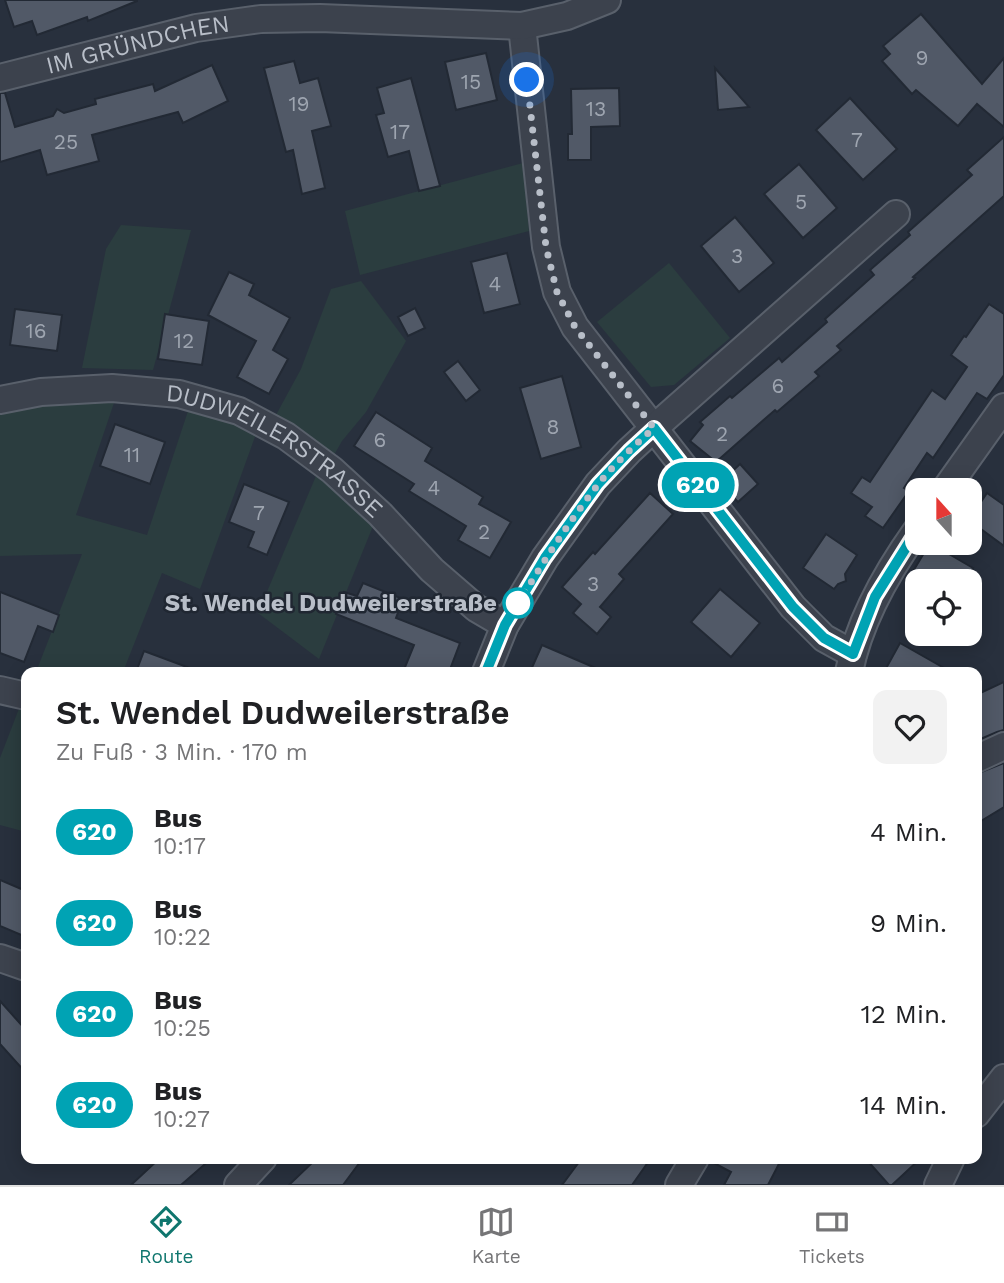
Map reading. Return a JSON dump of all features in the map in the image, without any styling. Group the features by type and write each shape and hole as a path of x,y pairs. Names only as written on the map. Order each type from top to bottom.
{"street":[{"name":"IM GRÜNDCHEN","path":"0,78 196,28 261,19 320,18 522,26 567,16 607,0"},
{"path":"522,26 546,247 557,292 575,327 793,607 851,663 875,597 905,549"},
{"path":"487,667 505,625 545,558 598,484 654,428 896,214"},
{"name":"DUDWEILERSTRASSE","path":"0,400 41,393 112,388 179,394 239,411 286,436 332,470 380,514 432,569 476,608 505,625"},
{"path":"954,478 1004,407"},
{"path":"0,690 21,695"},
{"path":"982,755 1004,746"},
{"path":"0,958 21,965"},
{"path":"982,1106 1004,1078"},
{"path":"238,1185 257,1164"},
{"path":"679,1185 691,1164"},
{"path":"938,1185 948,1164"}],"shaded area":[{"path":"523,163 529,231 360,275 345,211"},
{"path":"121,225 191,230 153,370 82,368 106,249"},
{"path":"669,263 730,338 674,385 651,387 597,322"},
{"path":"361,281 406,341 366,412 334,455 276,415 301,369 331,289"},
{"path":"115,400 76,515 147,535 189,408 256,434 200,589 162,573 125,667 38,667 82,554 0,556 0,414 70,401"},
{"path":"316,476 340,491 373,526 319,659 258,613"},
{"path":"21,706 21,831 0,825 0,758"}],"building":[{"path":"5,0 137,1 88,21 87,17 37,35 32,21 14,27"},
{"path":"921,14 982,84 1004,58 1004,127 977,104 958,126 916,90 912,94 882,61 890,54 883,46"},
{"path":"486,53 497,100 456,110 445,62"},
{"path":"294,61 300,83 318,78 331,126 312,131 325,188 302,194 293,150 286,152 264,68"},
{"path":"212,65 228,101 183,123 178,112 92,135 99,161 47,175 40,150 0,162 0,93 5,93 15,127 53,116 57,109 64,113 96,104 95,99 153,84 155,91"},
{"path":"715,68 749,107 718,110"},
{"path":"411,78 440,186 419,191 409,151 388,157 376,115 384,113 377,88"},
{"path":"619,88 620,126 591,127 591,160 568,160 568,134 572,134 571,89"},
{"path":"850,98 897,149 863,180 816,130"},
{"path":"1004,137 1004,196 837,346 841,350 815,372 819,376 777,412 775,410 716,462 690,441 703,425 700,422 779,358 782,362 827,322 825,319 874,275 870,270 972,175 967,170"},
{"path":"799,164 837,208 803,238 764,194"},
{"path":"735,217 774,263 739,292 701,246"},
{"path":"507,253 520,304 484,313 471,262"},
{"path":"229,272 254,284 249,295 290,318 273,350 288,359 269,394 237,377 256,341 208,315"},
{"path":"989,304 1004,314 1004,375 987,399 977,393 933,458 927,453 911,478 905,478 905,497 883,528 865,516 872,507 851,493 862,477 870,482 932,390 945,399 967,367 951,355 964,336 966,337"},
{"path":"415,308 425,328 408,336 398,317"},
{"path":"15,309 62,315 57,351 10,345"},
{"path":"165,314 209,321 202,365 158,359"},
{"path":"458,361 480,390 466,401 444,372"},
{"path":"562,376 581,447 541,459 520,388"},
{"path":"376,412 432,448 425,461 483,497 479,504 511,522 490,558 458,540 466,526 409,491 414,484 354,446"},
{"path":"115,424 165,442 150,484 100,466"},
{"path":"740,464 758,484 738,502 720,483"},
{"path":"244,484 289,502 267,555 248,547 254,532 229,522"},
{"path":"650,493 673,514 619,574 624,579 600,607 611,617 597,634 573,613 581,604 562,587"},
{"path":"987,493 1004,505 1004,546 982,530 982,500"},
{"path":"826,534 857,555 845,574 846,581 834,589 803,568"},
{"path":"923,555 951,555 973,568 972,569 914,569"},
{"path":"363,583 403,599 396,618 460,643 451,667 405,667 414,645 336,614 344,592 357,596"},
{"path":"720,589 760,623 731,657 691,622"},
{"path":"0,592 59,615 53,632 38,626 24,662 0,653"},
{"path":"900,643 942,667 887,667"},
{"path":"542,645 593,667 532,667"},
{"path":"144,651 187,667 138,667"},
{"path":"1004,682 1004,730 982,738 982,692"},
{"path":"1004,763 1004,807 982,820 982,772"},
{"path":"0,880 21,889 21,935 0,926"},
{"path":"0,1001 21,1024 21,1067 0,1044"},
{"path":"154,1164 205,1164 181,1185 131,1185"},
{"path":"311,1164 359,1164 343,1185 289,1185"},
{"path":"578,1164 647,1164 632,1185 562,1185"},
{"path":"716,1164 779,1164 768,1185 724,1185 731,1172"},
{"path":"870,1164 915,1164 892,1185"}],"bus line":[{"name":"620","path":"488,667 505,625 545,558 598,484 654,428 793,607 824,638 853,654 875,597 905,547"}],"place":[{"name":"St. Wendel Dudweilerstraße","path":"518,603"}],"route":[{"path":"518,603 545,558 598,484 654,428 575,327 557,292 546,247 527,80"}]}
